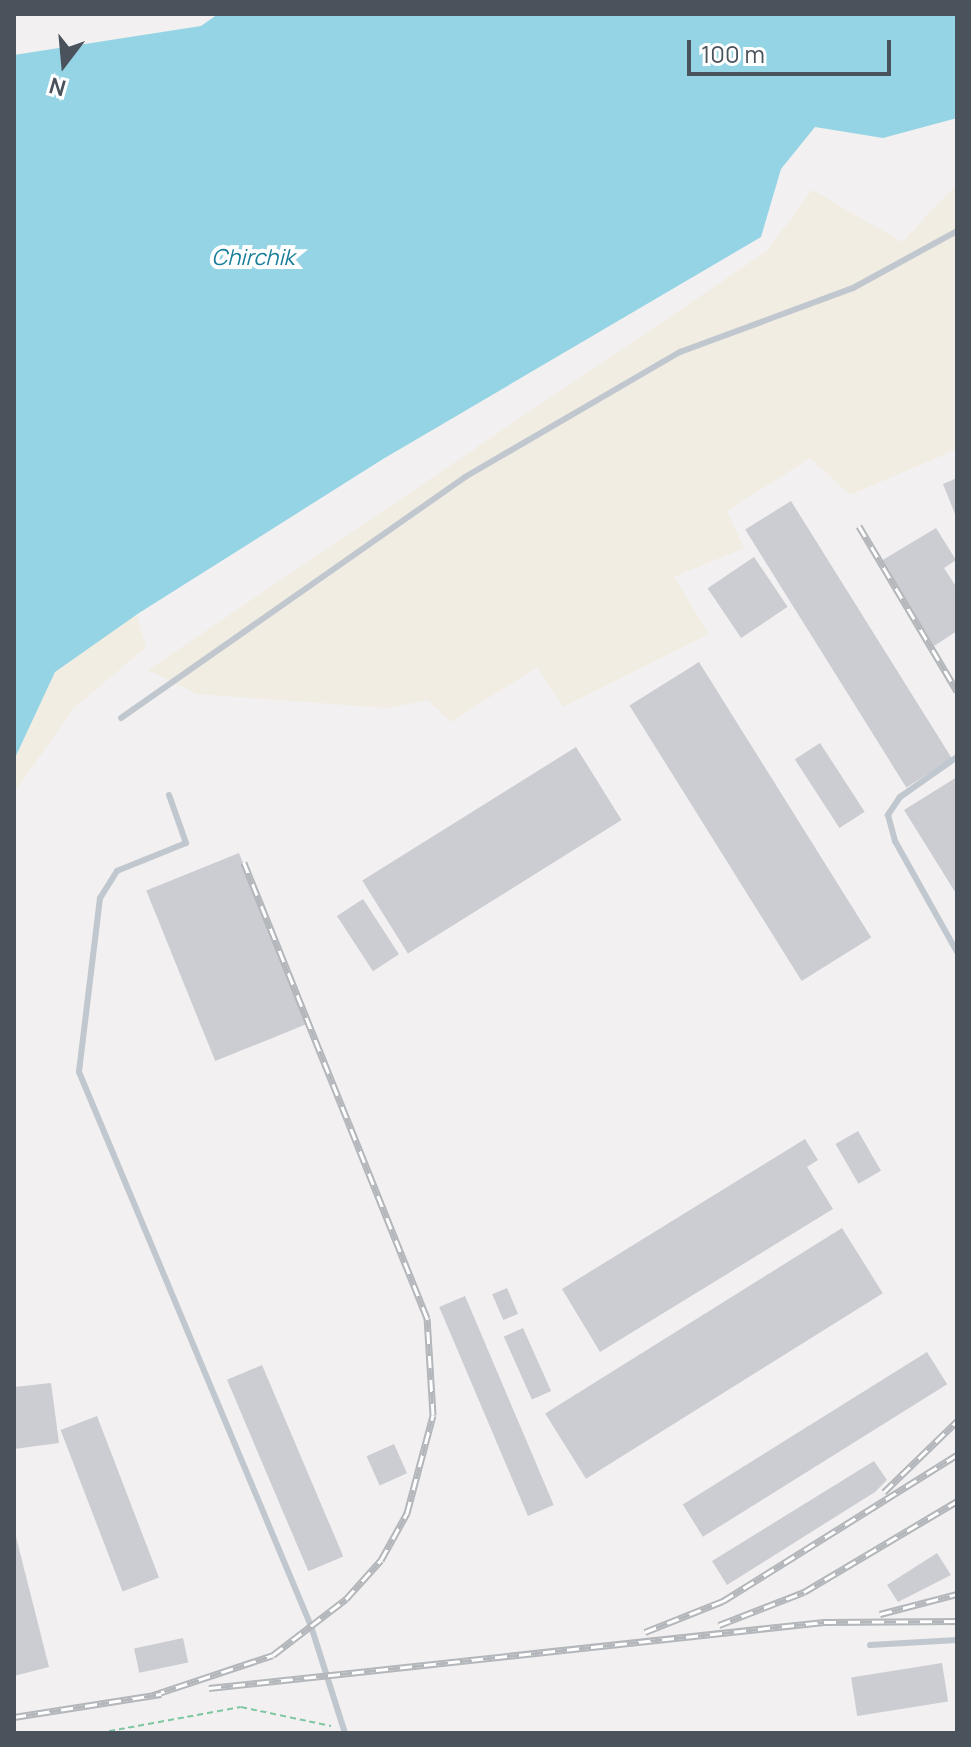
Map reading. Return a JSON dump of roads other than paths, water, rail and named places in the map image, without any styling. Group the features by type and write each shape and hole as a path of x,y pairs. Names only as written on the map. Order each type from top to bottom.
{"lane":[{"path":"121,718 465,477 680,352 853,288 957,231"},
{"path":"957,757 900,797 888,815 895,841 957,952"},
{"path":"169,795 186,843 117,871 100,898 79,1072 311,1626 344,1731"},
{"path":"870,1645 957,1640"}],"water":[{"name":"Chirchik","path":"218,14 957,14 957,118 883,138 815,127 781,169 761,237 383,459 139,613 55,672 14,760 14,55 201,26"}],"railway":[{"path":"859,526 957,691"},
{"path":"153,1695 273,1655 346,1599 381,1560 407,1513 433,1415 427,1318 244,862"},
{"path":"884,1492 957,1421"},
{"path":"645,1632 723,1601 957,1455"},
{"path":"719,1625 804,1592 957,1501"},
{"path":"880,1614 957,1594"},
{"path":"209,1688 824,1622 957,1621"},
{"path":"14,1717 161,1694"}]}
